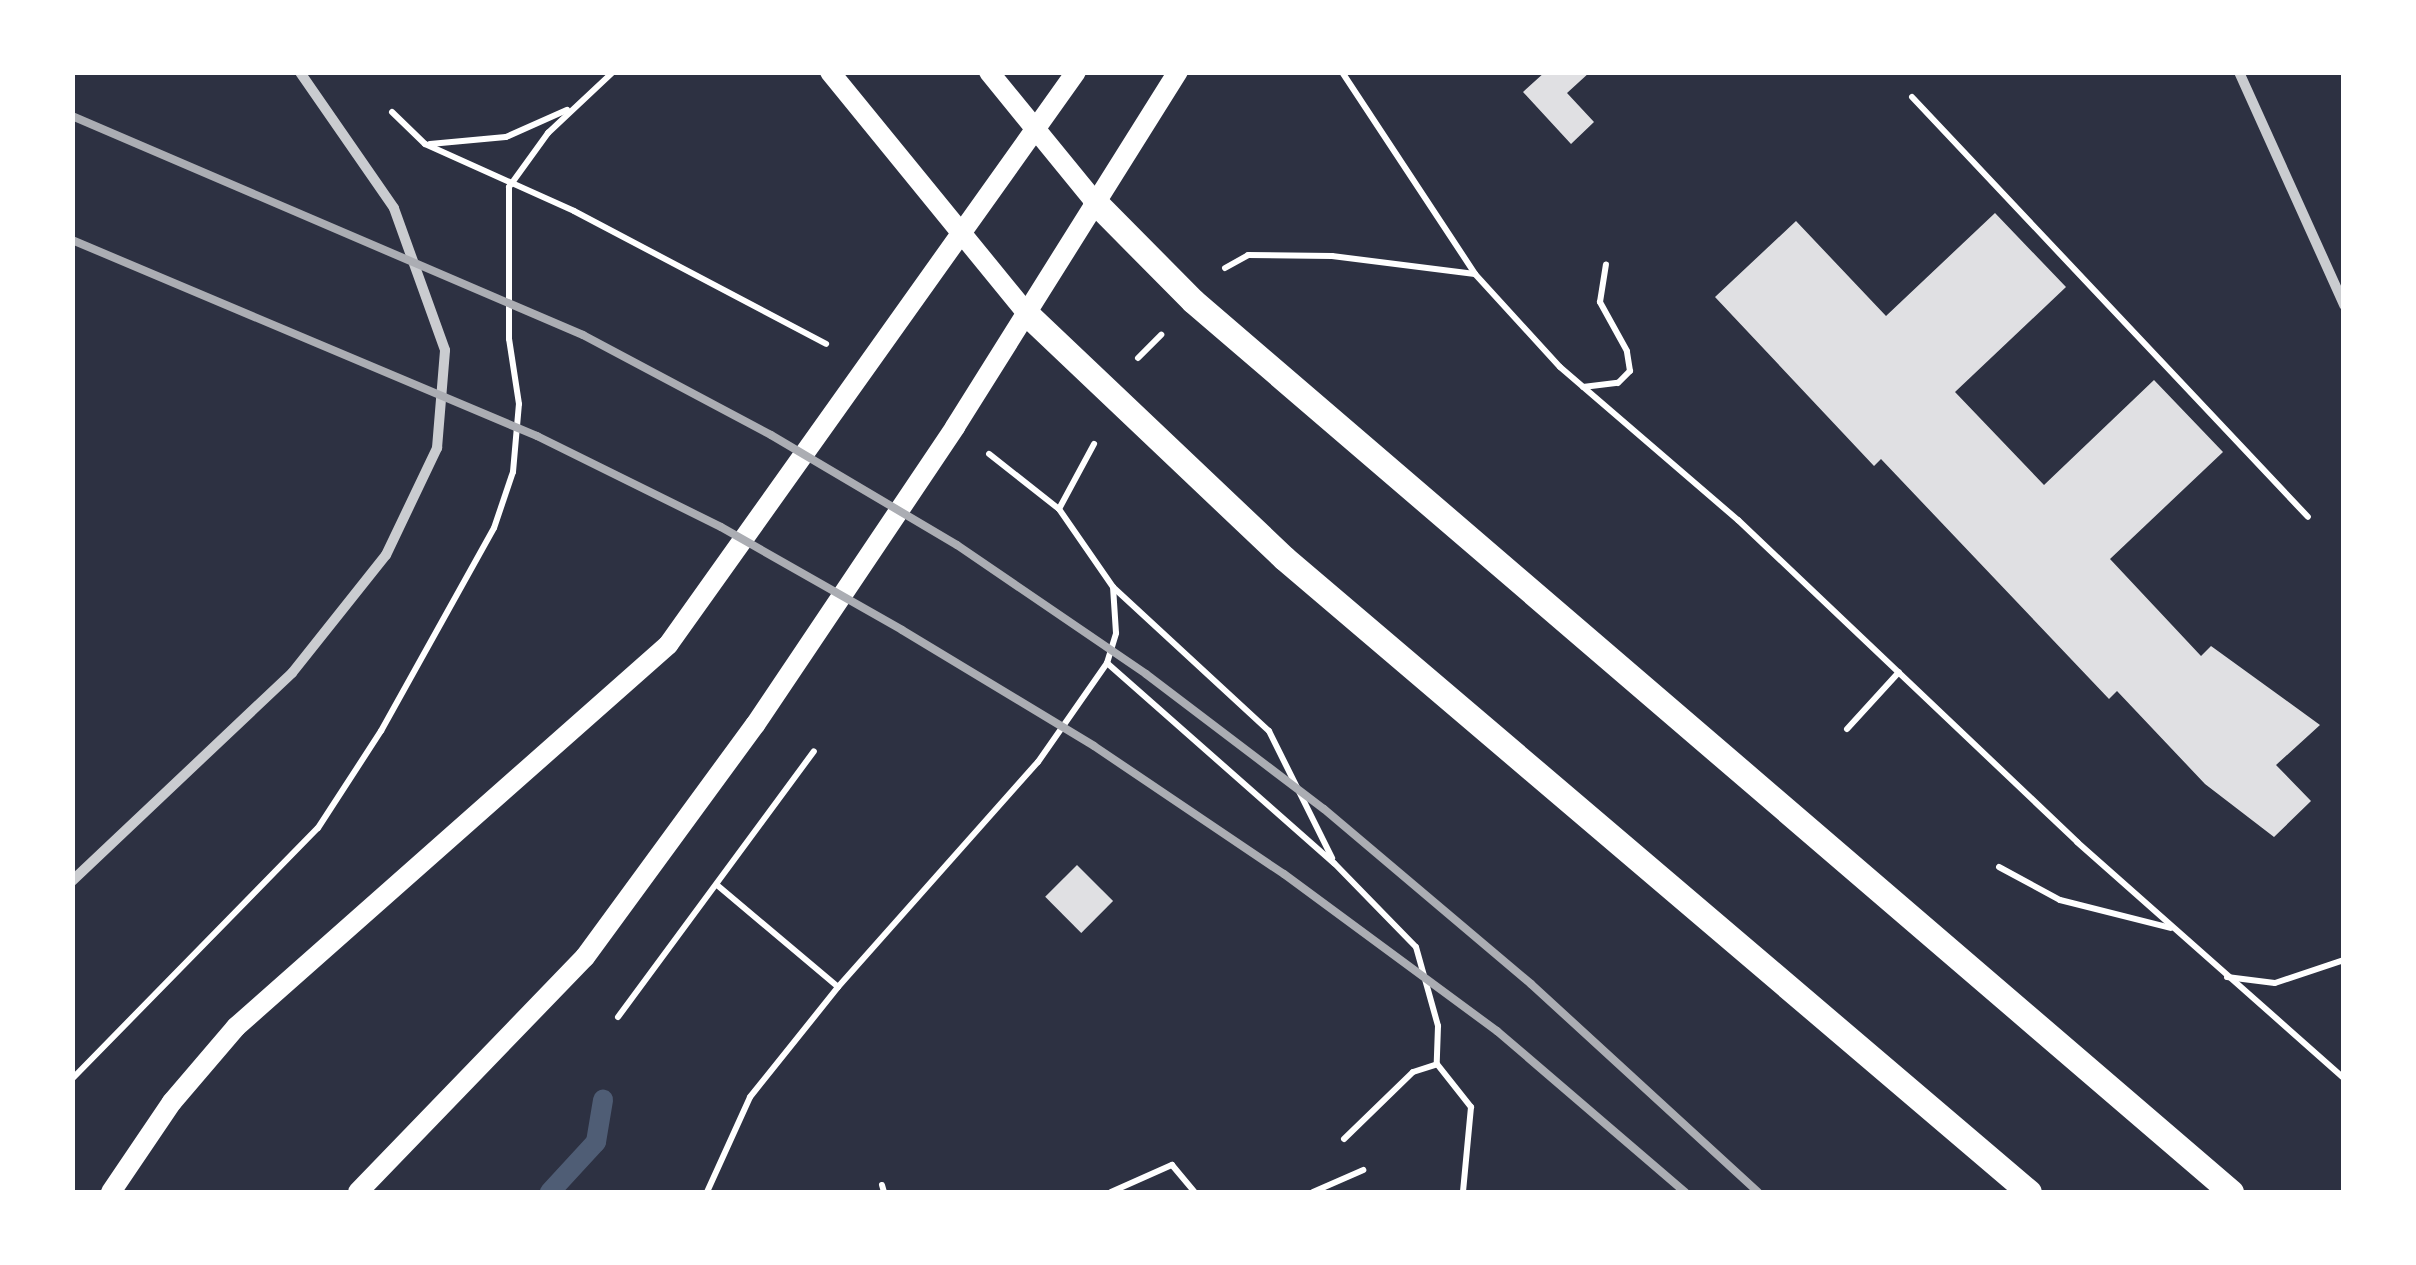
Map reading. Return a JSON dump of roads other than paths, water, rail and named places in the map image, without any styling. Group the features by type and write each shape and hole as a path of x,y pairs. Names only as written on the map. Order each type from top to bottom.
{"main road":[{"path":"830,72 958,234 1028,315 1284,558 2028,1192"},
{"path":"989,72 1094,202 1193,301 2231,1192"},
{"path":"111,1192 172,1102 236,1028 668,645 1076,72"},
{"path":"358,1192 586,957 755,725 1028,315 1094,202 1178,72"}],"street":[{"path":"72,881 292,673 386,555 437,448 445,350 394,208 300,72"},
{"path":"2239,72 2344,304"}],"waterway":[{"path":"550,1192 596,1142 603,1100"}],"railway":[{"path":"72,116 583,335 771,435 957,545 1146,674 1324,809 1531,984 1758,1192"},
{"path":"72,240 537,436 721,527 902,630 1094,746 1284,874 1497,1031 1685,1192"}]}
